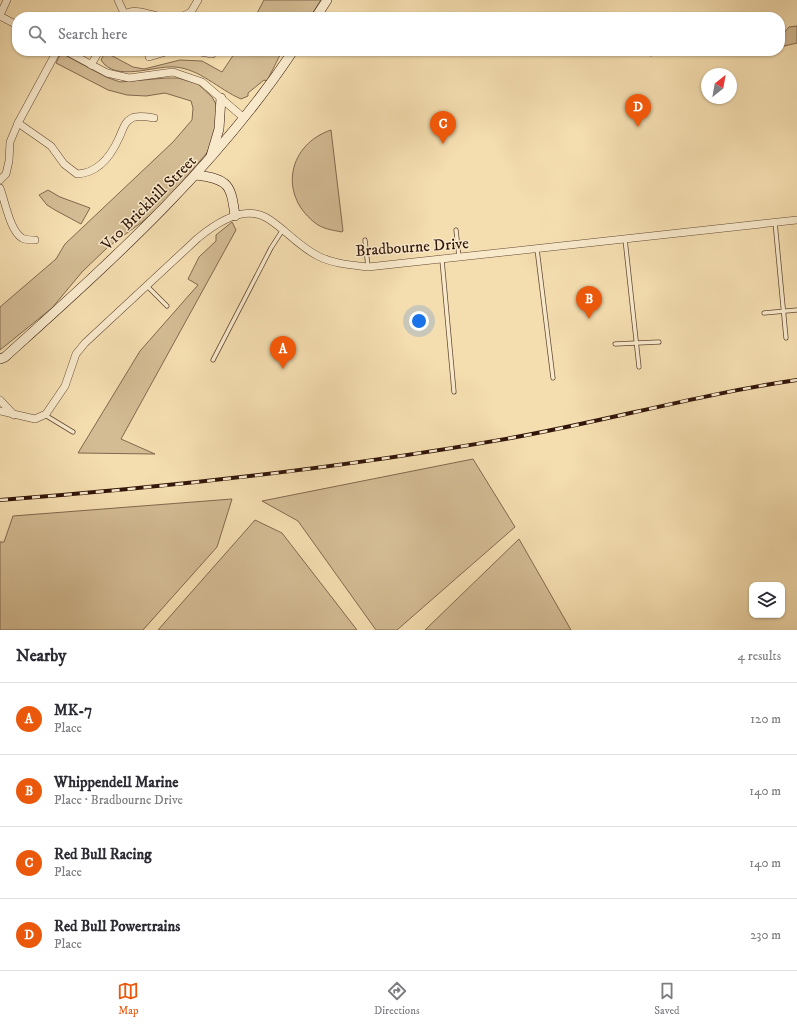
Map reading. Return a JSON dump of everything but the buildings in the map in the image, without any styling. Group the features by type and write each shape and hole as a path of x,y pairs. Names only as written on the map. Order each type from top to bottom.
{"street":[{"path":"8,0 0,15 12,22"},
{"path":"118,0 122,12"},
{"path":"191,12 198,0"},
{"path":"319,12 327,0"},
{"path":"0,180 6,174 9,161 10,142 18,123 54,56"},
{"path":"75,56 107,73 129,78 173,72 202,82 244,118"},
{"path":"91,65 96,56"},
{"name":"V10 Brickhill Street","path":"0,367 2,358 122,250 210,160 254,106 290,56"},
{"path":"210,160 219,128 221,98"},
{"path":"18,123 51,146 64,164 77,174 88,173 102,163 119,138 124,124 133,117 154,118"},
{"path":"196,175 214,177 222,180 227,185 232,194 235,216"},
{"path":"0,188 10,219 17,234 23,239 35,240"},
{"name":"Bradbourne Drive","path":"45,415 65,386 76,354 97,331 214,225 248,212 266,217 298,244 318,256 340,264 368,267 797,220"},
{"path":"0,400 15,415"},
{"path":"0,411 35,419 45,415"}],"lane":[{"path":"775,222 786,338"},
{"path":"456,230 460,258"},
{"path":"213,360 271,248 282,231"},
{"path":"625,239 639,367"},
{"path":"365,240 368,267"},
{"path":"537,249 553,378"},
{"path":"442,260 454,392"},
{"path":"146,285 167,306"},
{"path":"764,313 797,310"},
{"path":"615,344 659,342"},
{"path":"45,415 73,432"}],"shaded area":[{"path":"264,0 321,0 313,12 258,12"},
{"path":"797,26 797,43 785,46 785,32 789,27"},
{"path":"60,56 67,56 106,77 120,82 178,78 198,84 212,97 216,104 218,114 213,142 206,154 163,204 142,222 108,247 82,272 52,308 0,350 0,307 56,259 65,244 173,142 192,120 193,108 191,101 165,93 146,96 127,95 108,90 56,63"},
{"path":"103,56 112,56 133,67 144,69 180,60 202,61 222,72 233,56 280,56 267,81 264,80 248,93 248,96 241,99 193,71 175,67 167,67 125,72 116,71 107,67 101,60"},
{"path":"331,130 342,232 324,228 314,222 303,210 296,197 292,184 293,170 298,158 306,146 317,137"},
{"path":"48,190 60,197 90,208 81,224 47,205 39,195"},
{"path":"232,222 236,230 121,439 155,454 78,453 140,351 198,285 188,279 199,257 216,241 216,235"},
{"path":"473,459 515,527 397,630 376,630 298,521 262,501"},
{"path":"232,499 217,547 143,630 0,630 0,542 4,542 13,516"},
{"path":"255,520 282,533 357,630 158,630"},
{"path":"519,539 571,630 425,630"}],"railway":[{"path":"0,500 192,483 384,459 511,438 689,400 797,380"}],"place":[{"name":"Red Bull Powertrains","path":"638,127"},
{"name":"Red Bull Racing","path":"443,144"},
{"name":"Whippendell Marine","path":"589,319"},
{"name":"MK-7","path":"283,369"}]}
